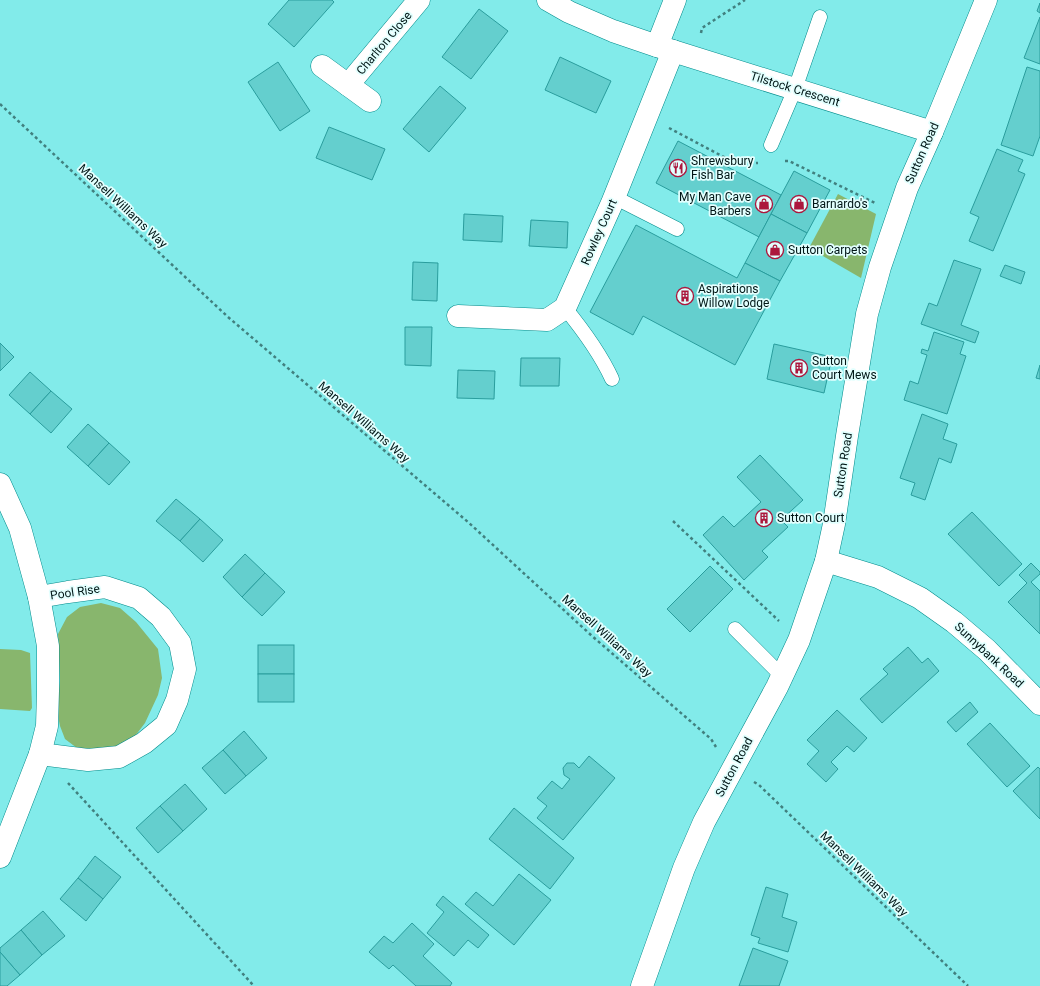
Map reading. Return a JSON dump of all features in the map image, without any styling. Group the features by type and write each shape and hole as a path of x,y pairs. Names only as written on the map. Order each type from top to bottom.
{"street":[{"name":"Charlton Close","path":"348,85 419,0"},
{"name":"Tilstock Crescent","path":"548,0 568,12 613,31 674,52 932,132"},
{"path":"674,52 675,0"},
{"name":"Sutton Road","path":"642,986 684,868 704,822 782,676 799,640 826,561 834,524 847,436 861,312 880,267 907,188 932,132 986,0"},
{"name":"Rowley Court","path":"565,308 614,197 674,52"},
{"name":"Charlton Close","path":"322,66 370,101"},
{"path":"458,316 547,320 565,308"},
{"name":"Pool Rise","path":"0,484 20,528 39,597 48,646 47,726 40,754 0,857"},
{"name":"Sunnybank Road","path":"826,561 878,577 920,598 954,622 987,650 1039,701"},
{"name":"Pool Rise","path":"39,597 105,587 139,598 161,617 180,643 185,669 177,700 166,725 144,743 119,757 88,760 40,754"}],"lane":[{"path":"770,145 795,89 820,17"},
{"path":"614,197 677,229"},
{"path":"565,308 583,330 605,364 612,379"},
{"path":"735,629 782,676"}],"path":[{"path":"674,52 702,28 745,0"},
{"name":"Mansell Williams Way","path":"0,104 228,316 468,522 592,636 711,739 718,751"},
{"path":"674,521 783,624"},
{"path":"40,754 254,986"},
{"name":"Mansell Williams Way","path":"753,782 759,785 968,986"}],"green space":[{"path":"838,194 876,214 861,278 809,248"},
{"path":"101,603 120,608 136,622 158,649 162,678 158,695 145,723 132,740 106,755 77,748 65,739 60,726 57,711 60,681 58,634 67,617 80,607"},
{"path":"0,649 21,650 30,653 32,708 30,711 0,709"}],"building":[{"path":"289,0 332,0 334,2 294,47 268,24"},
{"path":"1040,3 1040,13 1037,11"},
{"path":"479,9 508,31 471,79 442,57"},
{"path":"1040,17 1040,64 1024,58"},
{"path":"560,57 611,81 596,113 545,90"},
{"path":"278,62 310,111 280,131 248,82"},
{"path":"1027,67 1040,71 1040,136 1033,156 1001,145"},
{"path":"440,86 466,108 429,152 403,129"},
{"path":"329,127 385,149 372,180 316,158"},
{"path":"678,141 781,195 759,237 656,183"},
{"path":"997,149 1023,160 1018,171 1025,174 993,251 969,241 979,217 970,213"},
{"name":"Barnardo's","path":"794,171 830,190 807,233 771,214"},
{"path":"464,214 503,216 502,242 463,240"},
{"name":"Sutton Carpets","path":"771,214 807,233 780,281 745,263"},
{"path":"531,220 568,222 567,248 529,246"},
{"name":"Aspirations Willow Lodge","path":"636,225 737,278 745,263 780,281 735,365 643,316 633,335 590,312"},
{"path":"954,260 981,269 961,325 979,332 975,343 921,324 929,303 937,306"},
{"path":"413,262 438,263 437,301 412,300"},
{"path":"1005,265 1025,272 1021,284 1000,276"},
{"path":"405,327 432,327 431,366 405,365"},
{"path":"934,332 964,342 960,354 966,356 947,414 904,400 910,381 918,384 927,355 921,353 922,349 928,351"},
{"path":"0,343 14,357 0,371"},
{"name":"Sutton Court Mews","path":"774,344 832,357 824,393 767,379"},
{"path":"521,358 560,358 559,386 520,386"},
{"path":"1040,365 1040,379 1036,378"},
{"path":"458,370 495,371 494,399 457,398"},
{"path":"30,372 51,391 30,414 9,395"},
{"path":"51,391 72,409 51,433 30,414"},
{"path":"922,414 948,424 943,439 957,444 951,463 939,458 925,500 911,495 915,483 900,478"},
{"path":"88,424 109,443 88,466 67,447"},
{"path":"109,443 130,462 109,485 88,466"},
{"name":"Sutton Court","path":"760,455 803,500 781,520 788,527 762,551 768,557 744,580 703,535 723,516 734,527 761,502 737,477"},
{"path":"176,499 200,519 180,541 156,521"},
{"path":"972,512 1022,564 999,586 948,534"},
{"path":"200,519 223,540 203,562 180,541"},
{"path":"245,554 265,573 242,597 223,577"},
{"path":"1031,563 1040,572 1040,574 1031,582 1040,591 1040,634 1008,602 1027,583 1019,575"},
{"path":"710,566 733,589 690,632 667,609"},
{"path":"265,573 285,592 262,616 242,597"},
{"path":"258,645 294,645 294,674 258,674"},
{"path":"908,647 922,663 928,658 939,671 882,723 860,699 888,674 883,669"},
{"path":"258,674 294,674 294,702 258,702"},
{"path":"970,702 978,712 956,732 947,722"},
{"path":"837,710 867,738 854,752 847,746 831,762 838,769 826,782 807,764 819,751 807,740"},
{"path":"990,723 1030,766 1007,787 967,744"},
{"path":"244,731 267,758 246,776 223,750"},
{"path":"223,750 246,776 225,794 202,768"},
{"path":"589,756 615,778 563,840 537,818 547,806 537,798 552,781 562,789 570,779 564,775 563,768 567,763 574,763 579,768"},
{"path":"1038,767 1040,769 1040,819 1013,791"},
{"path":"185,784 207,809 183,831 160,806"},
{"path":"160,806 183,831 158,853 136,828"},
{"path":"514,808 574,858 550,889 489,839"},
{"path":"95,856 121,877 103,899 78,878"},
{"path":"519,874 551,900 514,945 465,904 476,892 493,906"},
{"path":"78,878 103,899 86,921 60,899"},
{"path":"766,887 788,894 782,917 797,922 788,952 758,943 760,938 751,935"},
{"path":"443,896 489,935 478,948 468,940 454,956 427,933 444,912 436,905"},
{"path":"43,911 65,936 42,955 21,930"},
{"path":"412,923 434,944 423,956 452,983 450,986 416,986 393,965 389,969 369,952 384,936 393,943"},
{"path":"21,930 42,955 20,975 0,952 0,948"},
{"path":"753,948 788,961 779,986 739,986"},
{"path":"0,952 20,975 7,986 0,986"}],"place":[{"name":"Shrewsbury Fish Bar","path":"678,168"},
{"name":"My Man Cave Barbers","path":"764,204"},
{"name":"Barnardo's","path":"799,204"},
{"name":"Sutton Carpets","path":"775,250"},
{"name":"Aspirations Willow Lodge","path":"685,296"},
{"name":"Sutton Court Mews","path":"799,368"},
{"name":"Sutton Court","path":"764,518"}]}
